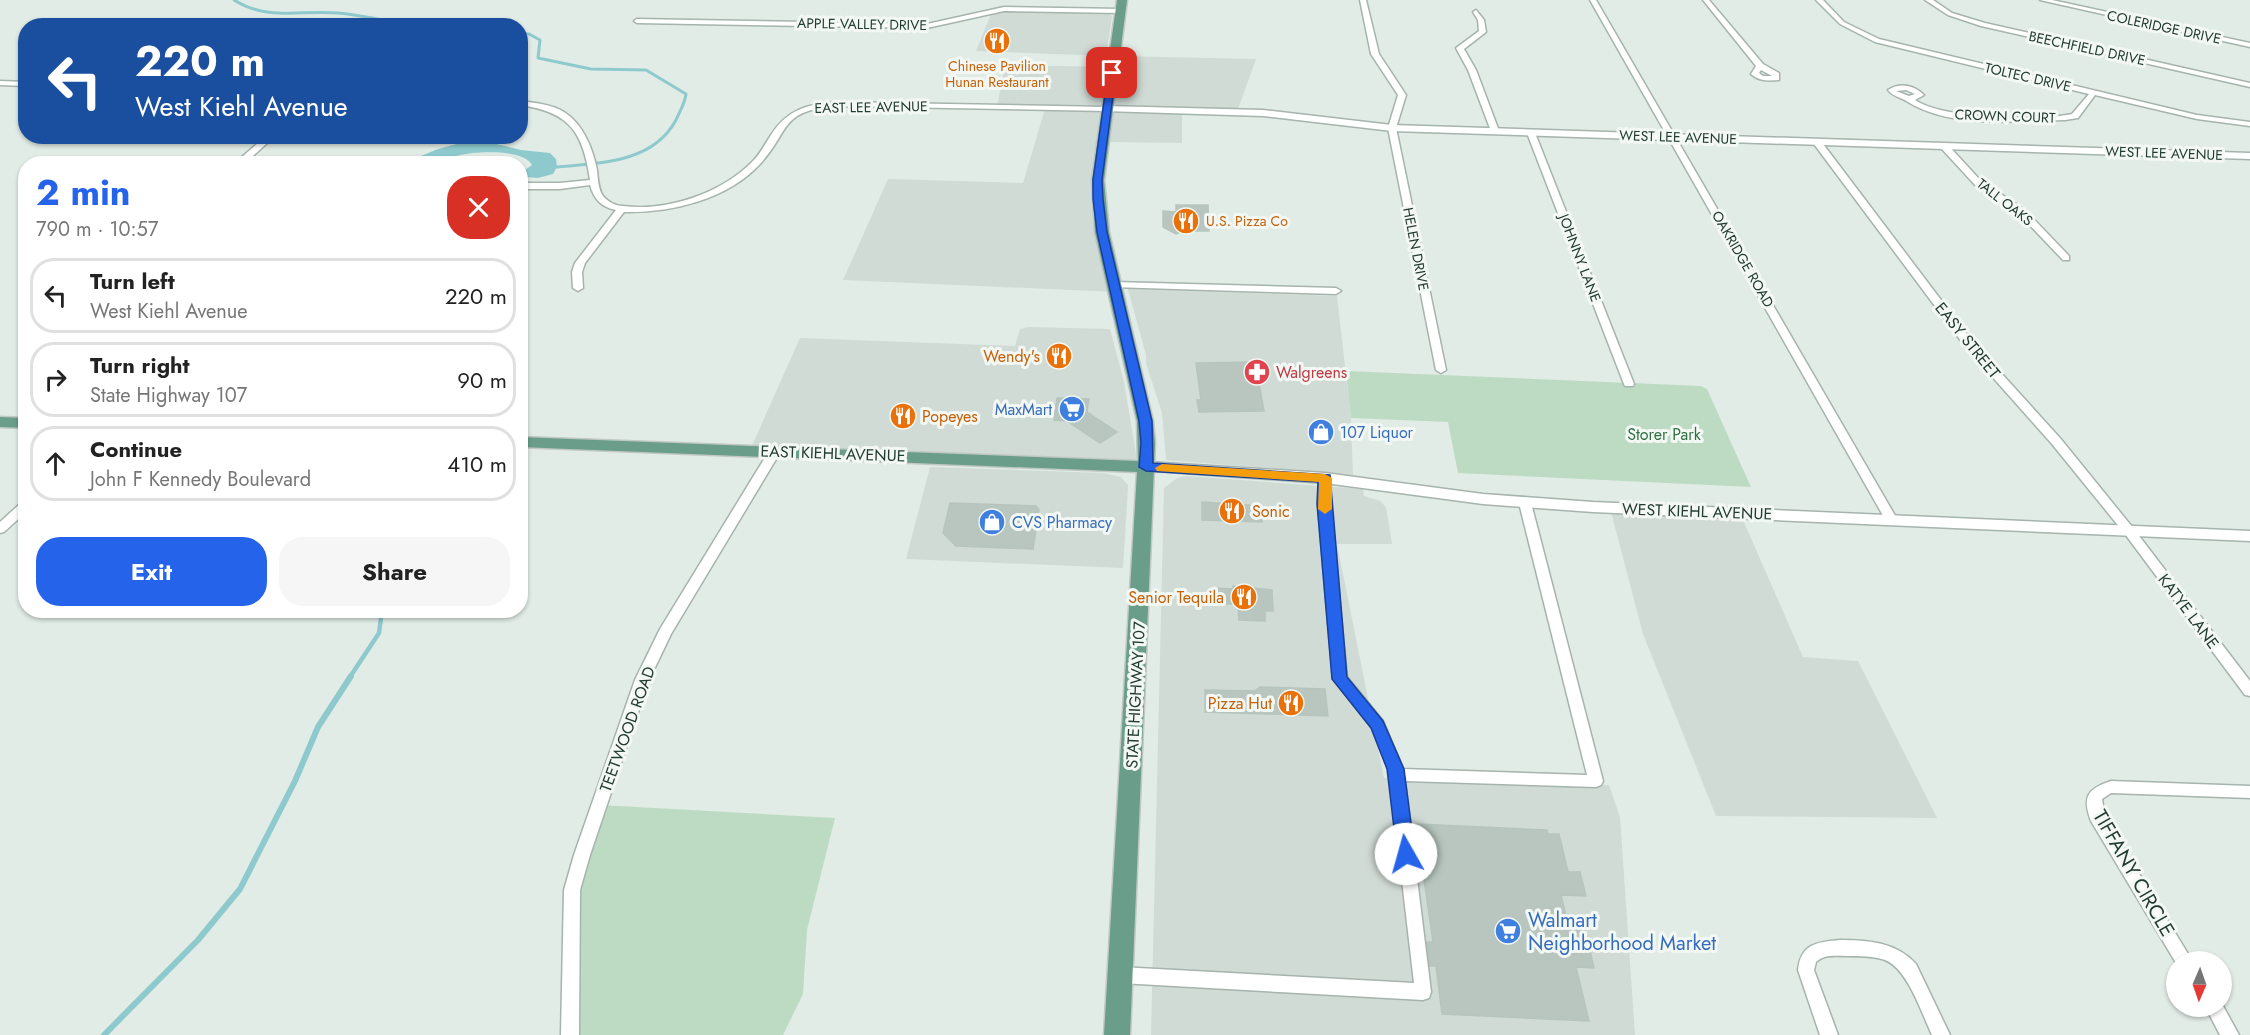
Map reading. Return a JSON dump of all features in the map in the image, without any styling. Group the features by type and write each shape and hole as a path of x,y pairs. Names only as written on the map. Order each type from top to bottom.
{"main road":[{"name":"STATE HIGHWAY 107","path":"1117,1035 1147,443 1145,421 1102,232 1098,199 1098,180 1121,5"},
{"path":"0,422 18,423"},
{"name":"EAST KIEHL AVENUE","path":"528,442 1146,467"}],"street":[{"path":"1363,0 1375,54 1402,95 1392,128"},
{"name":"OAKRIDGE ROAD","path":"1593,0 1891,519"},
{"path":"1706,0 1760,66"},
{"name":"TOLTEC DRIVE","path":"1819,0 1842,23 1876,40 2211,120 2250,124"},
{"name":"BEECHFIELD DRIVE","path":"1928,0 1950,14 1983,25 2250,85"},
{"name":"COLERIDGE DRIVE","path":"2043,0 2250,45"},
{"name":"APPLE VALLEY DRIVE","path":"637,21 927,26 1004,9 1121,5"},
{"path":"1476,12 1481,20 1483,32 1460,48 1472,70 1495,131"},
{"path":"0,83 18,84"},
{"name":"CROWN COURT","path":"1909,99 1919,108 1942,114 2065,118 2075,117 2093,93"},
{"name":"EAST LEE AVENUE","path":"621,208 657,208 696,198 720,188 756,164 787,117 815,106 836,104 1107,110"},
{"path":"528,105 554,110 566,116 578,132 591,164 592,182 596,191 604,202 621,208 580,262 577,272 578,288"},
{"name":"WEST LEE AVENUE","path":"1107,110 1263,113 1392,128 2250,156"},
{"name":"HELEN DRIVE","path":"1392,128 1441,370"},
{"name":"JOHNNY LANE","path":"1531,133 1629,384"},
{"name":"EASY STREET","path":"1818,142 1968,343 2056,441 2129,531"},
{"path":"247,156 262,144"},
{"name":"TALL OAKS","path":"1944,146 1978,183 2022,212 2066,258"},
{"path":"528,186 560,186 592,182"},
{"path":"1114,285 1336,291"},
{"name":"TEETWOOD ROAD","path":"570,1035 572,890 642,680 665,633 775,451"},
{"name":"WEST KIEHL AVENUE","path":"1146,467 1325,478 1525,503 1891,519 2248,539"},
{"path":"1120,975 1423,992 1396,775 1378,725 1340,679 1324,504 1325,478"},
{"path":"1396,775 1596,781 1525,503"},
{"path":"0,529 18,512"},
{"name":"KATYE LANE","path":"2129,531 2250,691"},
{"name":"TIFFANY CIRCLE","path":"2178,951 2099,820 2094,808 2094,798 2100,790 2112,787 2250,792"},
{"path":"1829,1035 1806,970 1807,959 1814,952 1825,949 1883,952 1904,963 1910,970 1941,1035"},
{"path":"2219,1017 2230,1035"}],"shaded area":[{"path":"1011,11 1109,14 1112,16 1106,56 976,51 991,14"},
{"path":"1114,56 1256,59 1237,112 1182,111 1182,143 1103,142 1098,180 1116,292 843,280 888,179 1023,183 1045,109 997,107 1005,65 1112,67"},
{"path":"1128,289 1337,296 1351,418 1353,475 1166,460 1162,413 1146,363 1146,355"},
{"path":"1029,327 1110,329 1124,382 1137,460 750,450 800,338 1015,346 1020,329"},
{"path":"930,467 1104,473 1121,477 1128,485 1123,568 906,559"},
{"path":"1186,476 1363,489 1364,496 1380,501 1386,507 1392,544 1337,544 1384,778 1609,785 1620,817 1635,1035 1151,1035 1164,488 1177,478"},
{"path":"1610,508 1740,513 1803,657 1858,661 1937,818 1716,816 1643,634"}],"green space":[{"name":"Storer Park","path":"1346,371 1701,386 1707,389 1751,487 1458,473 1448,422 1351,418"},
{"path":"600,805 835,818 807,930 803,994 783,1035 570,1035 572,890"}],"water":[{"path":"457,144 496,144 521,150 550,153 556,159 557,167 553,174 538,178 528,177 528,168 532,165 528,161 528,156 488,152 456,156 421,156"}],"building":[{"name":"U.S. Pizza Co","path":"1176,205 1208,205 1209,231 1184,231 1176,234 1163,227 1163,211 1176,212"},
{"name":"Walgreens","path":"1255,362 1264,411 1199,412 1197,400 1201,400 1196,363"},
{"path":"1057,398 1089,399 1087,412 1117,432 1100,443 1067,421 1054,420"},
{"name":"Sonic","path":"1202,502 1261,506 1262,522 1202,520"},
{"name":"CVS Pharmacy","path":"950,503 1036,506 1039,510 1033,549 956,546 943,533"},
{"name":"Senior Tequila","path":"1233,586 1272,590 1273,611 1265,611 1265,621 1239,620 1238,604 1216,604 1215,588 1233,589"},
{"name":"Pizza Hut","path":"1260,687 1325,689 1328,716 1205,712 1205,690 1255,691"},
{"name":"Walmart Neighborhood Market","path":"1416,824 1547,830 1548,834 1559,834 1568,872 1580,872 1586,896 1561,895 1567,920 1583,921 1594,968 1576,967 1589,1021 1442,1014 1436,966 1430,966 1427,942 1433,942"}],"waterway":[{"path":"234,0 272,13 324,12 370,18"},
{"path":"528,34 540,40 538,58 591,69 646,70 686,94 676,120 666,134 654,145 640,153 607,162 557,167"},
{"path":"350,677 379,633 381,618"},
{"path":"104,1035 198,940 240,889 295,781 318,727 351,676"}],"slow traffic":[{"path":"1162,468 1260,472 1325,478 1325,509"}],"place":[{"name":"Chinese Pavilion Hunan Restaurant","path":"997,41"},
{"name":"U.S. Pizza Co","path":"1186,221"},
{"name":"Wendy's","path":"1059,356"},
{"name":"Walgreens","path":"1257,372"},
{"name":"MaxMart","path":"1072,409"},
{"name":"Popeyes","path":"903,416"},
{"name":"107 Liquor","path":"1321,432"},
{"name":"Sonic","path":"1232,511"},
{"name":"CVS Pharmacy","path":"992,522"},
{"name":"Senior Tequila","path":"1244,597"},
{"name":"Pizza Hut","path":"1291,703"},
{"name":"Walmart Neighborhood Market","path":"1508,931"}],"route":[{"path":"1112,73 1098,180 1098,199 1102,232 1145,421 1146,467 1260,472 1325,478 1324,504 1340,679 1378,725 1396,769 1406,854"}]}
